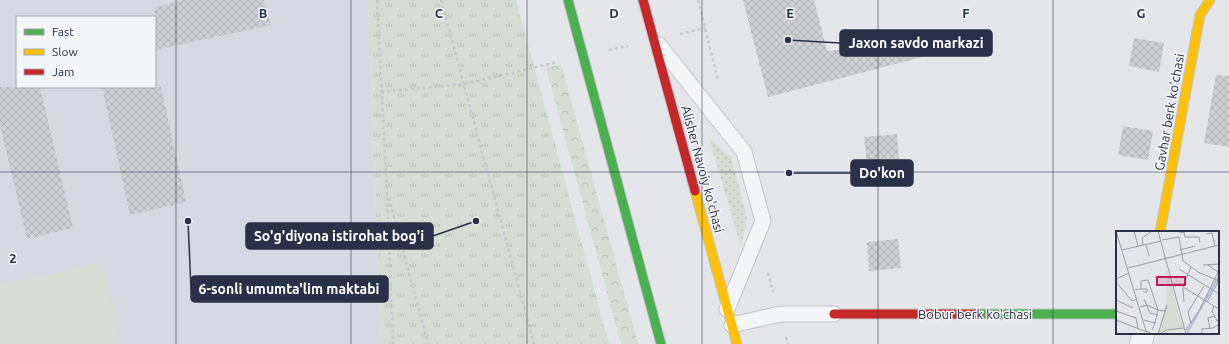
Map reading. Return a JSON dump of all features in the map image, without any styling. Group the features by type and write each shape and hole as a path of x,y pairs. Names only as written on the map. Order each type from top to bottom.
{"main road":[{"path":"568,0 661,344"},
{"name":"Alisher Navoiy ko'chasi","path":"643,0 737,344"},
{"name":"Gavhar berk ko'chasi","path":"1160,231 1200,15 1210,0"},
{"name":"Bobur berk ko'chasi","path":"834,314 1116,314"}],"street":[{"path":"1141,344 1143,334"}],"lane":[{"path":"654,40 744,152 763,221 727,309"},
{"path":"732,326 780,314 834,314"}],"path":[{"path":"377,0 393,344"},
{"path":"441,0 534,344"},
{"path":"381,92 464,84 705,28"},
{"path":"387,193 428,344"}],"shaded area":[{"path":"0,0 368,0 381,344 0,344"}],"green space":[{"path":"368,0 516,0 609,344 381,344"},
{"path":"561,64 638,344 621,344 546,68"},
{"path":"709,137 731,157 747,218 741,247"},
{"path":"102,262 121,344 0,344 0,285"}],"building":[{"path":"184,0 264,0 271,25 156,50 155,7"},
{"path":"743,0 814,0 827,51 931,41 934,54 768,97"},
{"path":"1134,38 1164,43 1159,72 1129,66"},
{"path":"1216,75 1229,76 1229,147 1204,143"},
{"path":"0,87 40,88 73,228 27,239 0,125"},
{"path":"161,87 186,202 130,215 102,88"},
{"path":"1123,126 1153,131 1148,160 1118,155"},
{"path":"897,134 899,162 867,165 864,137"},
{"path":"898,239 901,268 869,271 867,242"}],"traffic: fast":[{"path":"568,0 661,344"},
{"path":"979,314 1116,314"}],"traffic: slow":[{"path":"1160,231 1200,15 1210,0"},
{"path":"695,191 737,344"}],"traffic: jam":[{"path":"643,0 695,191"},
{"path":"834,314 979,314"}],"place":[{"name":"Jaxon savdo markazi","path":"788,40"},
{"name":"Do'kon","path":"789,173"},
{"name":"6-sonli umumta'lim maktabi","path":"188,221"},
{"name":"So'g'diyona istirohat bog'i","path":"476,221"}]}
